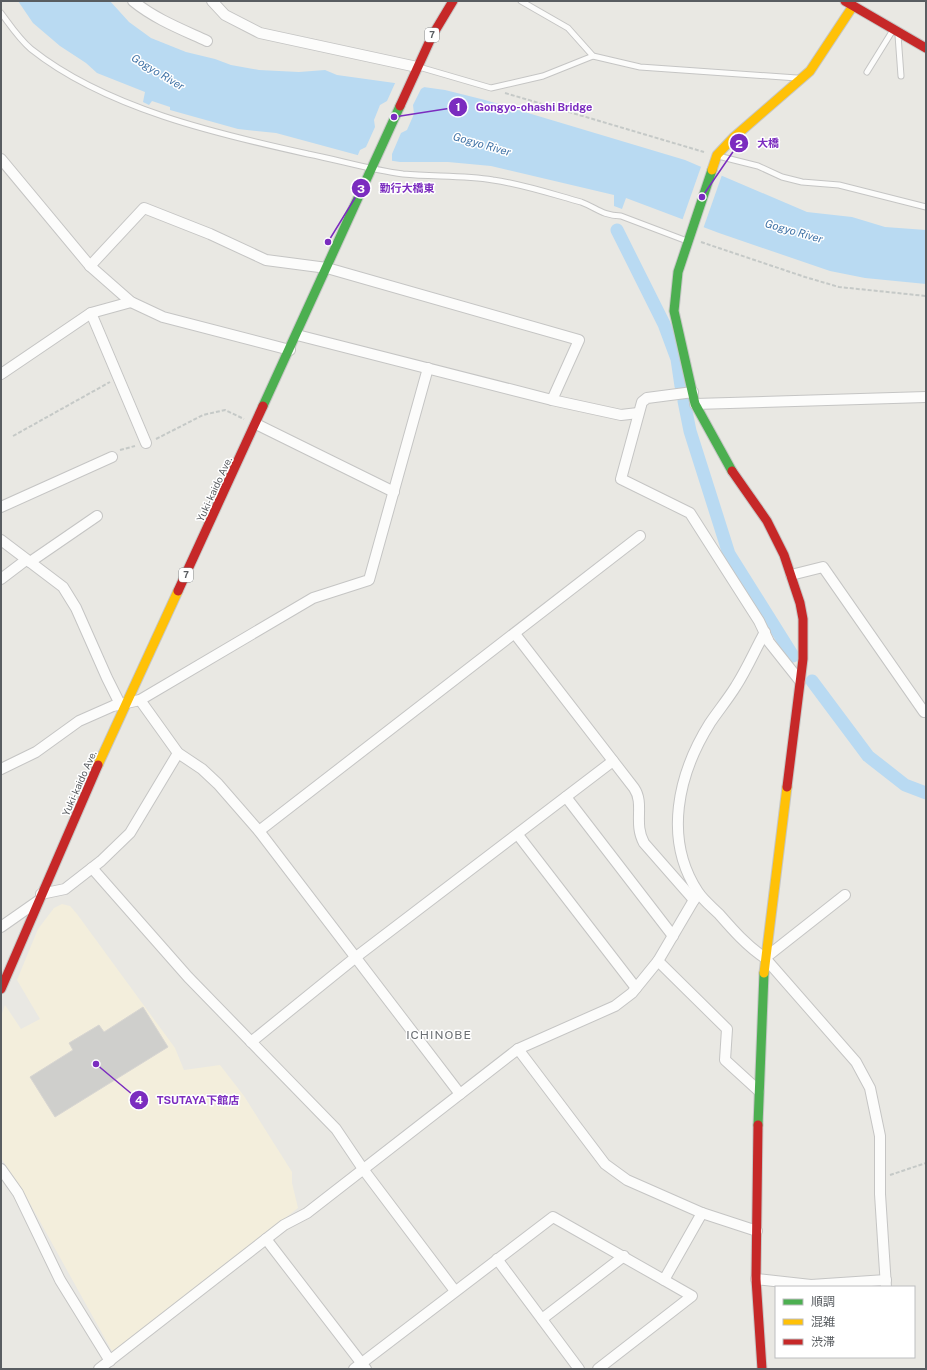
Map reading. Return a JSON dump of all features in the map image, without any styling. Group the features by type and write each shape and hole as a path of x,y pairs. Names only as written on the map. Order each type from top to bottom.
{"street":[{"path":"133,1 142,9 169,24 207,40"},
{"path":"212,1 225,15 260,33 416,69"},
{"name":"Yuki-kaido Ave.","path":"1,989 124,703 297,335 416,69 432,36 453,1"},
{"path":"762,1369 756,1279 759,1091 765,958 800,681 803,619 800,603 784,555 767,521 738,480 710,433 696,404 674,311 678,272 716,158 732,138 810,71 849,4 926,48"},
{"path":"1,159 90,266 131,302 162,317 290,350"},
{"path":"90,266 144,208 210,234 266,260 327,268 579,340 552,400"},
{"path":"1,374 91,313 131,302"},
{"path":"91,313 120,377 146,443"},
{"path":"297,335 552,400 621,415 638,413"},
{"path":"1,769 36,752 79,721 124,703 140,700 313,598 370,580 428,368"},
{"path":"693,392 647,398 642,402 621,479 690,513 786,665 800,681"},
{"path":"696,404 926,398"},
{"path":"256,424 394,492"},
{"path":"1,507 110,457"},
{"path":"1,579 97,516"},
{"path":"259,831 640,536"},
{"path":"1,540 63,586 76,608 107,678 124,703"},
{"path":"791,576 823,567 924,712"},
{"path":"99,1369 284,1225 307,1213 518,1049 615,1006 636,988 658,962 696,896 679,847 678,812 681,786 688,766 709,724 737,685 765,632"},
{"path":"515,634 636,792 638,802 639,833 644,843 750,948 765,958 856,1062 863,1074 874,1104 880,1136 880,1194 886,1283 812,1285 756,1279"},
{"path":"140,700 178,753 202,769 218,784 259,831 460,1094"},
{"path":"1,927 40,897 65,889 92,868 130,833 178,753"},
{"path":"251,1042 356,957 518,835 613,761"},
{"path":"566,797 673,936"},
{"path":"518,835 636,988"},
{"path":"92,868 188,977 336,1129 363,1169 455,1291"},
{"path":"765,958 845,895"},
{"path":"658,962 727,1028 725,1060 759,1091"},
{"path":"518,1049 605,1164 627,1180 702,1213 757,1231"},
{"path":"1,1169 18,1194 60,1280 110,1361"},
{"path":"664,1280 702,1213"},
{"path":"266,1239 361,1367 455,1291 553,1217 692,1296 598,1369"},
{"path":"542,1319 624,1256"},
{"path":"498,1259 579,1369"}],"lane":[{"path":"521,1 568,28 593,56"},
{"path":"1,13 30,48 94,88 166,118 272,146 373,165 402,174 493,180 524,187 583,203 611,216 621,216 689,238"},
{"path":"867,72 896,31"},
{"path":"896,31 901,76"},
{"path":"416,69 491,88 543,76 593,56 640,67 802,79"},
{"path":"716,158 758,166 782,177 802,182 839,185 926,207"}],"path":[{"path":"491,88 716,158"},
{"path":"689,238 805,277 839,286 926,296"},
{"path":"13,436 120,377"},
{"path":"110,457 112,453 146,443 204,415 225,410 256,424"},
{"path":"881,1178 926,1163"}],"shaded area":[{"path":"62,904 70,906 77,914 175,1048 184,1070 220,1065 244,1096 292,1172 292,1183 298,1208 113,1353 23,1191 1,1158 1,1016 5,1005 21,1029 40,1019 17,980 38,929 54,908"}],"water":[{"name":"Gogyo River","path":"18,1 110,1 129,22 151,38 186,52 215,59 231,65 259,70 299,72 325,70 337,75 445,90 485,100 685,160 807,212 852,217 885,227 926,230 926,284 865,278 830,271 719,233 626,198 622,209 614,206 614,195 491,166 448,162 400,162 361,156 276,133 238,129 170,110 170,107 152,101 149,105 143,102 145,92 97,73 86,63 60,46 33,23"}],"pier":[{"path":"396,81 426,86 421,89 413,105 414,114 407,130 401,133 392,154 392,162 357,157 360,150 366,147 375,127 374,120 380,105 387,101"},
{"path":"702,164 723,172 703,229 682,221"}],"building":[{"path":"143,1007 168,1047 55,1117 30,1077 73,1050 69,1043 99,1025 104,1032"}],"waterway":[{"path":"617,230 664,324 677,359 681,386"},
{"path":"684,401 690,431 729,554 793,656"},
{"path":"812,681 868,756 905,785 926,793"}],"traffic: fast":[{"path":"263,406 400,106"},
{"path":"712,170 678,272 674,311 695,404 732,471"},
{"path":"758,1125 764,973"}],"traffic: slow":[{"path":"712,170 717,155 733,138 810,71 853,6"},
{"path":"98,765 178,591"},
{"path":"764,973 787,787"}],"traffic: jam":[{"path":"400,106 432,36 453,1"},
{"path":"845,1 926,48"},
{"path":"178,591 263,406"},
{"path":"732,471 767,521 784,555 800,603 803,619 803,659 787,787"},
{"path":"1,989 98,765"},
{"path":"758,1125 756,1279 762,1369"}],"place":[{"name":"Gongyo-ohashi Bridge","path":"394,117"},
{"name":"大橋","path":"702,197"},
{"name":"勤行大橋東","path":"328,242"},
{"name":"TSUTAYA下館店","path":"96,1064"}],"district":[{"name":"ICHINOBE","path":"439,1035"}]}
